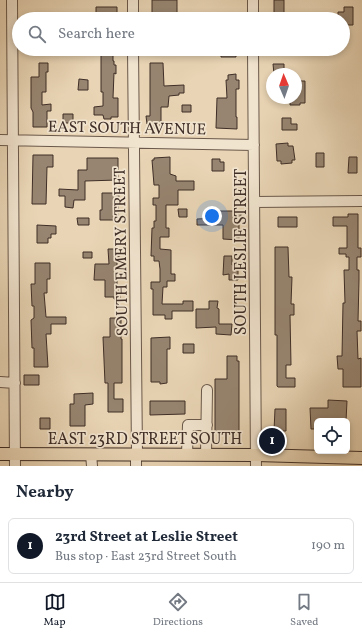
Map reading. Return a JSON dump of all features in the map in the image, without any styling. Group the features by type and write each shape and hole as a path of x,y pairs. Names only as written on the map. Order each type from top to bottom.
{"main road":[{"name":"EAST 23RD STREET SOUTH","path":"0,454 15,460 92,460 187,454 256,461 306,461 362,458"}],"street":[{"path":"12,0 12,12"},
{"path":"133,0 133,12"},
{"path":"253,0 253,12"},
{"path":"12,56 15,460"},
{"name":"SOUTH EMERY STREET","path":"133,56 136,458"},
{"name":"SOUTH LESLIE STREET","path":"253,56 256,461"},
{"name":"EAST SOUTH AVENUE","path":"0,140 254,145"},
{"path":"254,202 362,201"},
{"path":"0,382 15,383"},
{"path":"206,455 207,390"},
{"path":"187,454 188,425 207,424"}],"building":[{"path":"152,0 177,0 177,12 152,12"},
{"path":"274,0 284,0 284,12 274,12"},
{"path":"96,7 117,7 117,12 96,12"},
{"path":"344,7 353,7 353,25 350,25 350,12 344,12"},
{"path":"101,56 113,56 114,65 116,65 116,74 114,73 113,98 118,98 118,117 104,119 103,115 94,115 94,107 103,106 103,92 101,92"},
{"path":"221,56 236,56 236,57"},
{"path":"39,63 48,63 48,72 46,72 46,92 42,92 42,105 51,104 51,111 47,111 47,127 33,127 33,112 31,108 31,77 39,77"},
{"path":"150,63 163,63 164,86 184,85 184,93 169,96 168,107 161,107 161,128 149,128 149,124 147,124 146,116 150,116"},
{"path":"273,64 284,64 284,68 273,68"},
{"path":"236,74 236,80 239,80 239,89 236,89 237,129 216,128 217,98 227,98 226,80 228,80 228,75"},
{"path":"79,79 88,80 88,90 78,90"},
{"path":"302,81 305,81 305,103 302,103"},
{"path":"182,105 191,105 191,112 182,112"},
{"path":"63,114 73,114 73,123 63,123"},
{"path":"282,118 291,118 291,124 297,124 297,130 282,130"},
{"path":"288,143 288,146 293,146 295,160 292,160 292,163 281,164 281,161 277,161 276,144"},
{"path":"316,153 324,153 324,167 316,167"},
{"path":"33,155 53,155 53,167 47,167 46,204 32,204"},
{"path":"170,157 170,174 176,176 176,181 194,181 194,190 178,190 178,205 166,205 166,228 169,228 169,237 160,237 160,249 171,250 171,274 175,274 175,281 167,281 167,287 163,287 162,304 183,304 183,301 193,301 193,311 172,311 172,319 165,319 165,315 153,315 153,289 151,289 151,282 160,282 160,269 159,261 154,261 154,256 151,256 152,228 154,228 154,221 156,221 156,205 153,205 153,198 159,198 159,185 154,185 152,160 154,160 154,158"},
{"path":"349,157 357,157 357,173 348,173"},
{"path":"87,158 118,158 118,180 85,181 85,200 74,200 73,208 65,207 65,196 59,196 59,189 78,190 78,170 87,170"},
{"path":"212,159 220,159 220,162 224,162 224,171 212,171"},
{"path":"102,193 119,193 118,220 100,220 100,210 102,210"},
{"path":"178,209 187,209 187,217 179,217"},
{"path":"219,211 241,211 241,221 239,221 239,240 223,239 223,225 197,225 197,219 219,218"},
{"path":"348,214 358,214 358,248 361,248 361,257 357,257 357,270 359,270 358,321 361,321 361,331 357,331 358,359 361,358 361,387 343,387 343,369 338,369 337,356 342,356 343,303 345,303 344,270 349,270 349,257 346,257 346,254 339,254 339,248 347,248 347,226 333,226 333,217 348,217"},
{"path":"278,217 297,217 297,227 278,227"},
{"path":"77,218 89,218 89,225 78,225"},
{"path":"37,225 56,226 56,234 51,234 51,238 48,238 48,243 37,243"},
{"path":"275,247 288,247 289,277 292,277 291,304 294,304 294,315 290,315 291,365 286,365 286,378 295,378 295,387 277,386 277,335 275,335"},
{"path":"108,249 119,249 119,258 117,258 117,288 120,289 120,299 105,297 105,280 94,280 95,264 109,264"},
{"path":"83,252 92,252 92,258 83,258"},
{"path":"224,256 232,256 232,265 238,265 238,280 229,280 229,274 223,275"},
{"path":"35,263 50,263 50,279 47,279 47,293 44,293 46,317 66,317 66,324 51,324 51,334 46,334 48,367 34,367 34,348 32,348 31,320 34,318 34,306 32,306 31,284 35,284"},
{"path":"209,301 218,301 217,308 219,309 219,324 232,324 231,335 216,334 216,327 196,328 196,309 209,309"},
{"path":"110,318 121,318 122,383 114,383 114,399 123,399 123,412 108,412 108,383 105,383 103,337 110,337"},
{"path":"170,337 170,349 167,349 167,383 160,384 160,382 151,382 151,338"},
{"path":"183,344 194,344 194,353 183,353"},
{"path":"227,356 237,356 237,361 239,361 239,432 215,432 215,379 227,379"},
{"path":"24,375 39,375 39,385 24,385"},
{"path":"93,393 93,404 85,405 85,426 70,426 70,404 74,404 74,394"},
{"path":"328,400 347,401 346,418 314,418 314,429 311,429 310,408 328,408"},
{"path":"150,401 185,401 185,414 150,415"},
{"path":"275,409 286,409 286,431 274,431"},
{"path":"40,418 50,418 50,429 40,429"}],"place":[{"name":"23rd Street at Leslie Street","path":"272,441"}]}
